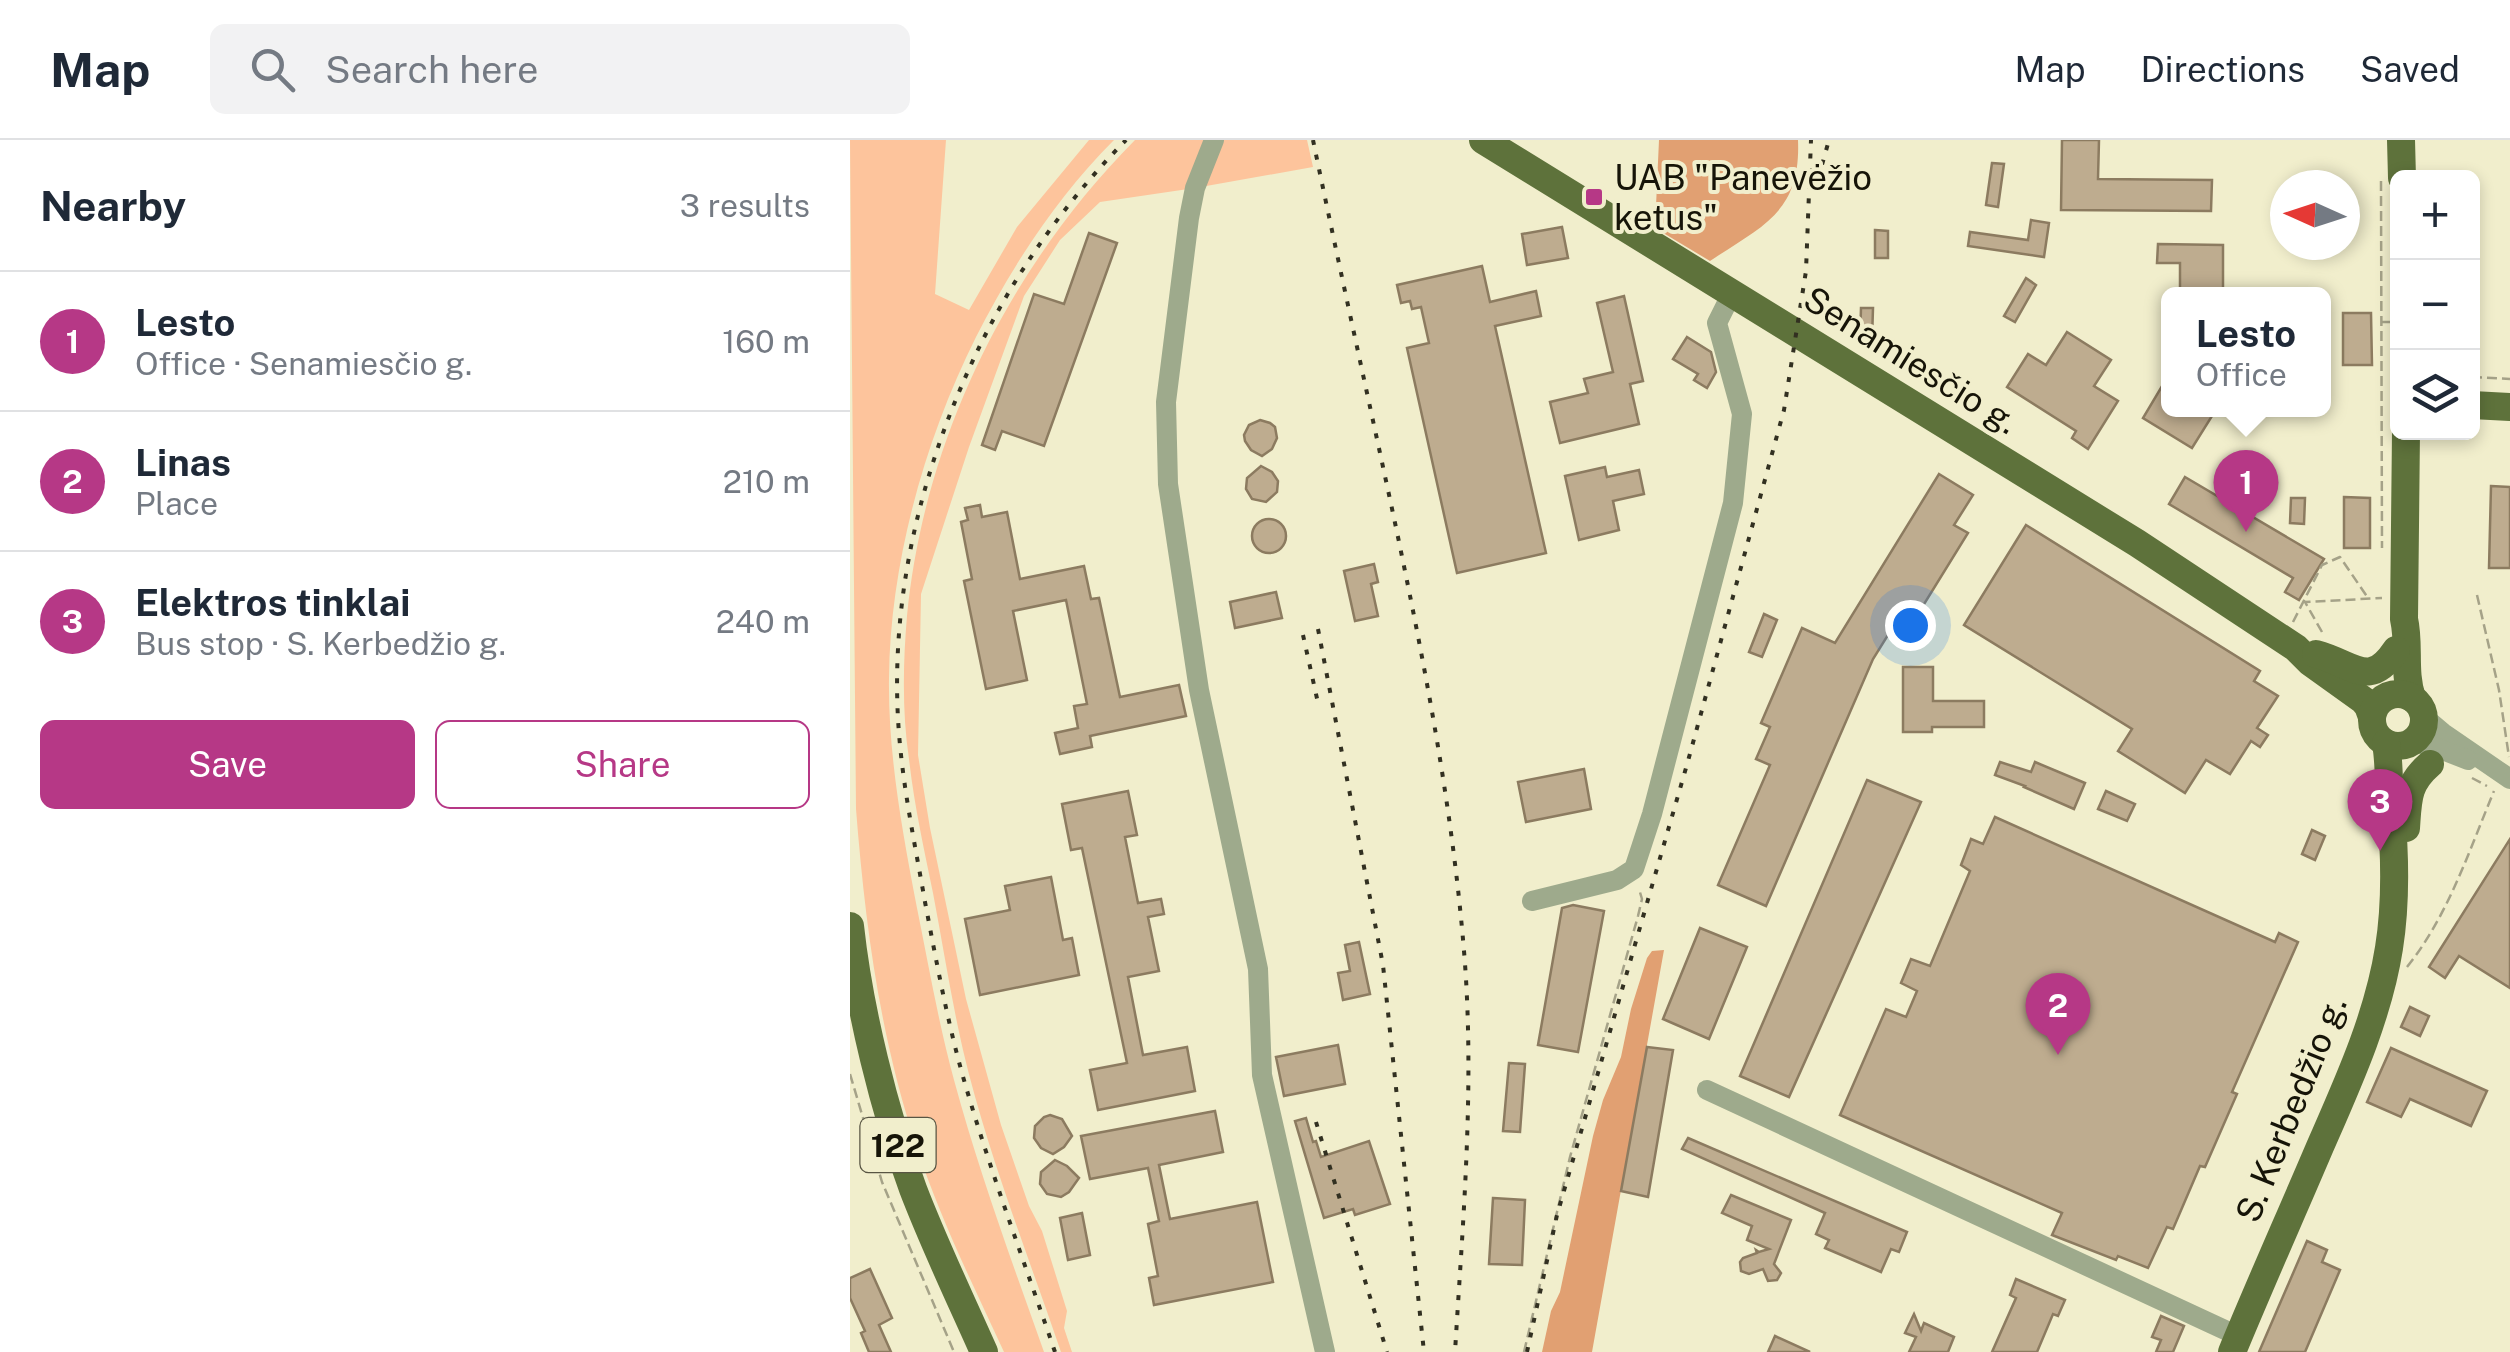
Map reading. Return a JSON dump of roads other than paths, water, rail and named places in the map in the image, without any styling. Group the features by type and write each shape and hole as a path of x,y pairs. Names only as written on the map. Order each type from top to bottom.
{"main road":[{"name":"Senamiesčio g.","path":"1483,140 2137,543 2365,672 2397,714"},
{"path":"2392,170 2400,140"},
{"path":"2480,405 2510,407"},
{"path":"2397,714 2396,650 2404,619 2406,440"},
{"path":"2397,714 2408,686 2408,634 2404,619"},
{"name":"Senamiesčio g.","path":"2306,640 2310,662 2368,706 2397,714"},
{"name":"S. Kerbedžio g.","path":"2235,1344 2339,1104 2365,1036 2389,945 2394,829 2390,768 2397,714"},
{"name":"S. Kerbedžio g.","path":"2392,887 2402,865 2409,795 2418,774 2430,764"},
{"name":"122","path":"850,926 876,1060 901,1153 926,1221 984,1352"}],"street":[{"path":"1214,140 1195,188 1189,218 1166,402 1168,484 1199,690 1258,968 1262,1076 1325,1352"},
{"path":"1532,901 1616,880 1634,869 1733,504 1742,414 1717,323 1732,293"},
{"name":"Senamiesčio g.","path":"2397,714 2436,747 2504,777"},
{"path":"2430,764 2454,763 2504,777"},
{"path":"1707,1090 2235,1344"}],"railway":[{"path":"1055,1352 987,1154 948,1018 905,785 897,695 898,645 911,546 923,497 937,449 975,356 1042,242 1126,140"},
{"path":"1313,140 1416,625 1459,896 1467,1001 1468,1101 1455,1352"},
{"path":"1527,1352 1557,1215 1784,410 1806,271 1811,140"},
{"path":"1818,179 1829,140"},
{"path":"1318,629 1383,965 1424,1352"},
{"path":"1303,635 1318,703"},
{"path":"1316,1122 1387,1352"}],"place":[{"name":"UAB \"Panevėžio ketus\"","path":"1594,197"},
{"name":"Lesto","path":"2246,532"},
{"name":"Elektros tinklai","path":"2380,851"},
{"name":"Linas","path":"2058,1055"}]}
